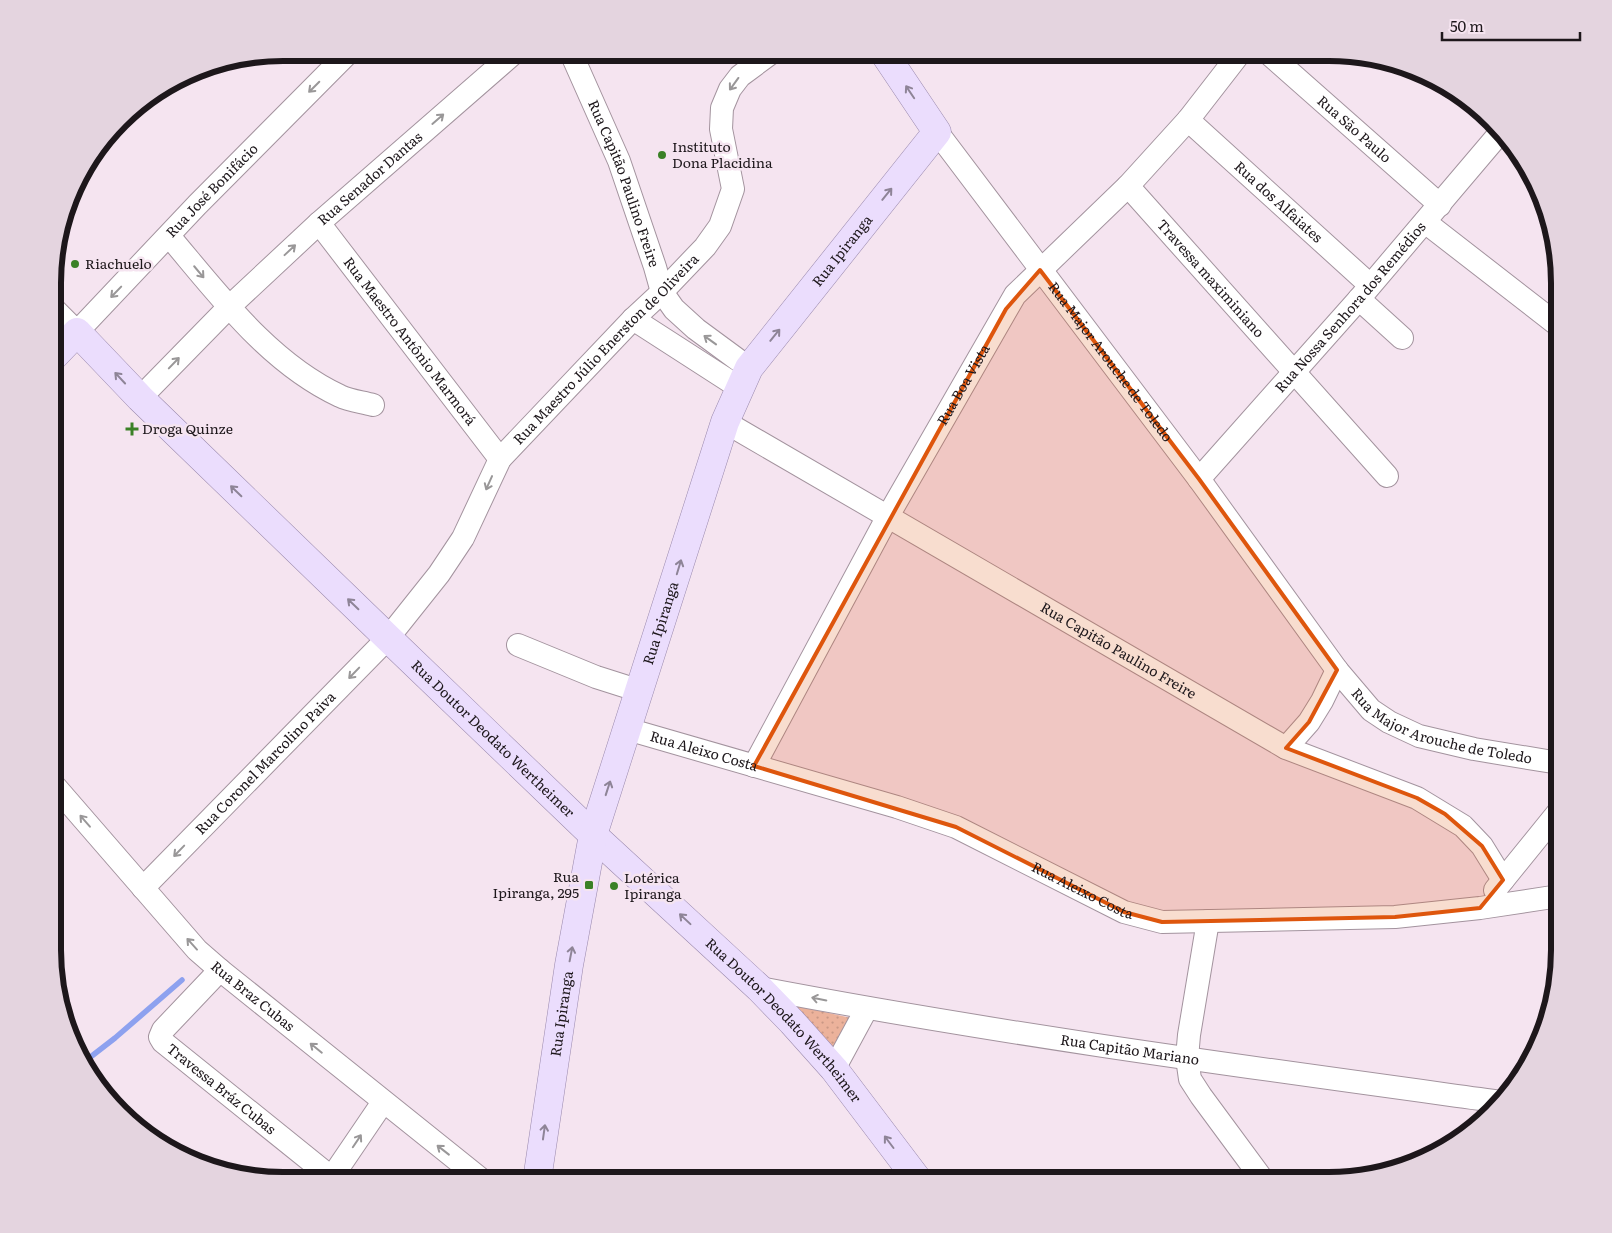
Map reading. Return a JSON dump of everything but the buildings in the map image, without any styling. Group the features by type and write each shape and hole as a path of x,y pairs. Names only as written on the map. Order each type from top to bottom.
{"main road":[{"name":"Rua Major Arouche de Toledo","path":"889,61 937,132"},
{"name":"Rua Ipiranga","path":"538,1172 569,965 593,834 724,422 744,378 937,132"},
{"path":"61,349 77,332"},
{"name":"Rua Doutor Deodato Wertheimer","path":"77,332 140,398 388,638 593,834 759,988 834,1069 912,1172"}],"street":[{"name":"Rua José Bonifácio","path":"77,332 197,205 339,61"},
{"name":"Rua Senador Dantas","path":"140,398 229,307 319,223 505,61"},
{"name":"Rua Capitão Paulino Freire","path":"574,61 618,161 662,292 674,309 744,378"},
{"name":"Rua Maestro Júlio Enerston de Oliveira","path":"388,638 439,574 463,538 500,459 633,319 705,247 720,226 728,208 733,189 721,129 722,108 730,89 740,76 760,61"},
{"name":"Rua Boa Vista","path":"754,766 888,516 1015,295 1128,186 1188,120 1234,61"},
{"name":"Rua São Paulo","path":"1277,61 1440,204"},
{"name":"Rua dos Alfaiates","path":"1188,120 1365,292 1402,338"},
{"name":"Rua Major Arouche de Toledo","path":"937,132 1199,478 1336,670 1371,710 1389,722 1419,736 1474,749 1551,762"},
{"name":"Rua Nossa Senhora dos Remédios","path":"1199,478 1365,292 1496,137"},
{"name":"Travessa maximiniano","path":"1128,186 1387,476"},
{"path":"1425,222 1551,314"},
{"name":"Rua Maestro Antônio Marmorá","path":"319,223 500,459"},
{"path":"169,236 229,307 274,352 311,380 342,397 374,405"},
{"path":"655,267 686,257 705,247"},
{"name":"Rua Doutor Deodato Wertheimer","path":"61,316 77,332"},
{"path":"633,319 744,378"},
{"name":"Rua Capitão Paulino Freire","path":"724,422 1286,748 1417,798 1445,814 1462,826 1482,846 1503,880"},
{"name":"Rua Coronel Marcolino Paiva","path":"143,888 388,638"},
{"path":"518,645 596,677 640,690"},
{"path":"1286,748 1308,722 1322,701 1336,670"},
{"name":"Rua Aleixo Costa","path":"627,729 896,806 956,828 1124,912 1162,922 1396,917 1480,908 1551,897"},
{"name":"Rua Braz Cubas","path":"61,793 197,950 472,1172"},
{"path":"1480,908 1551,821"},
{"path":"1208,921 1189,1035 1187,1058 1190,1079 1256,1172"},
{"name":"Travessa Bráz Cubas","path":"220,970 163,1030 160,1037 163,1042 322,1172"},
{"name":"Rua Capitão Mariano","path":"759,988 867,1008 1187,1058 1492,1101"},
{"path":"834,1069 867,1008"},
{"path":"336,1172 383,1102"}],"highlighted area":[{"path":"1040,270 1199,479 1337,670 1309,722 1286,748 1417,798 1445,814 1482,846 1503,880 1480,908 1395,917 1162,922 1124,912 956,827 754,766 1006,309"}],"shaded area":[{"path":"785,1003 851,1018 827,1058"}],"waterway":[{"path":"89,1058 182,980"}],"place":[{"name":"Instituto Dona Placidina","path":"662,155"},
{"name":"Riachuelo","path":"75,264"},
{"name":"Droga Quinze","path":"132,429"},
{"name":"Rua Ipiranga, 295","path":"589,885"},
{"name":"Lotérica Ipiranga","path":"614,886"}]}
